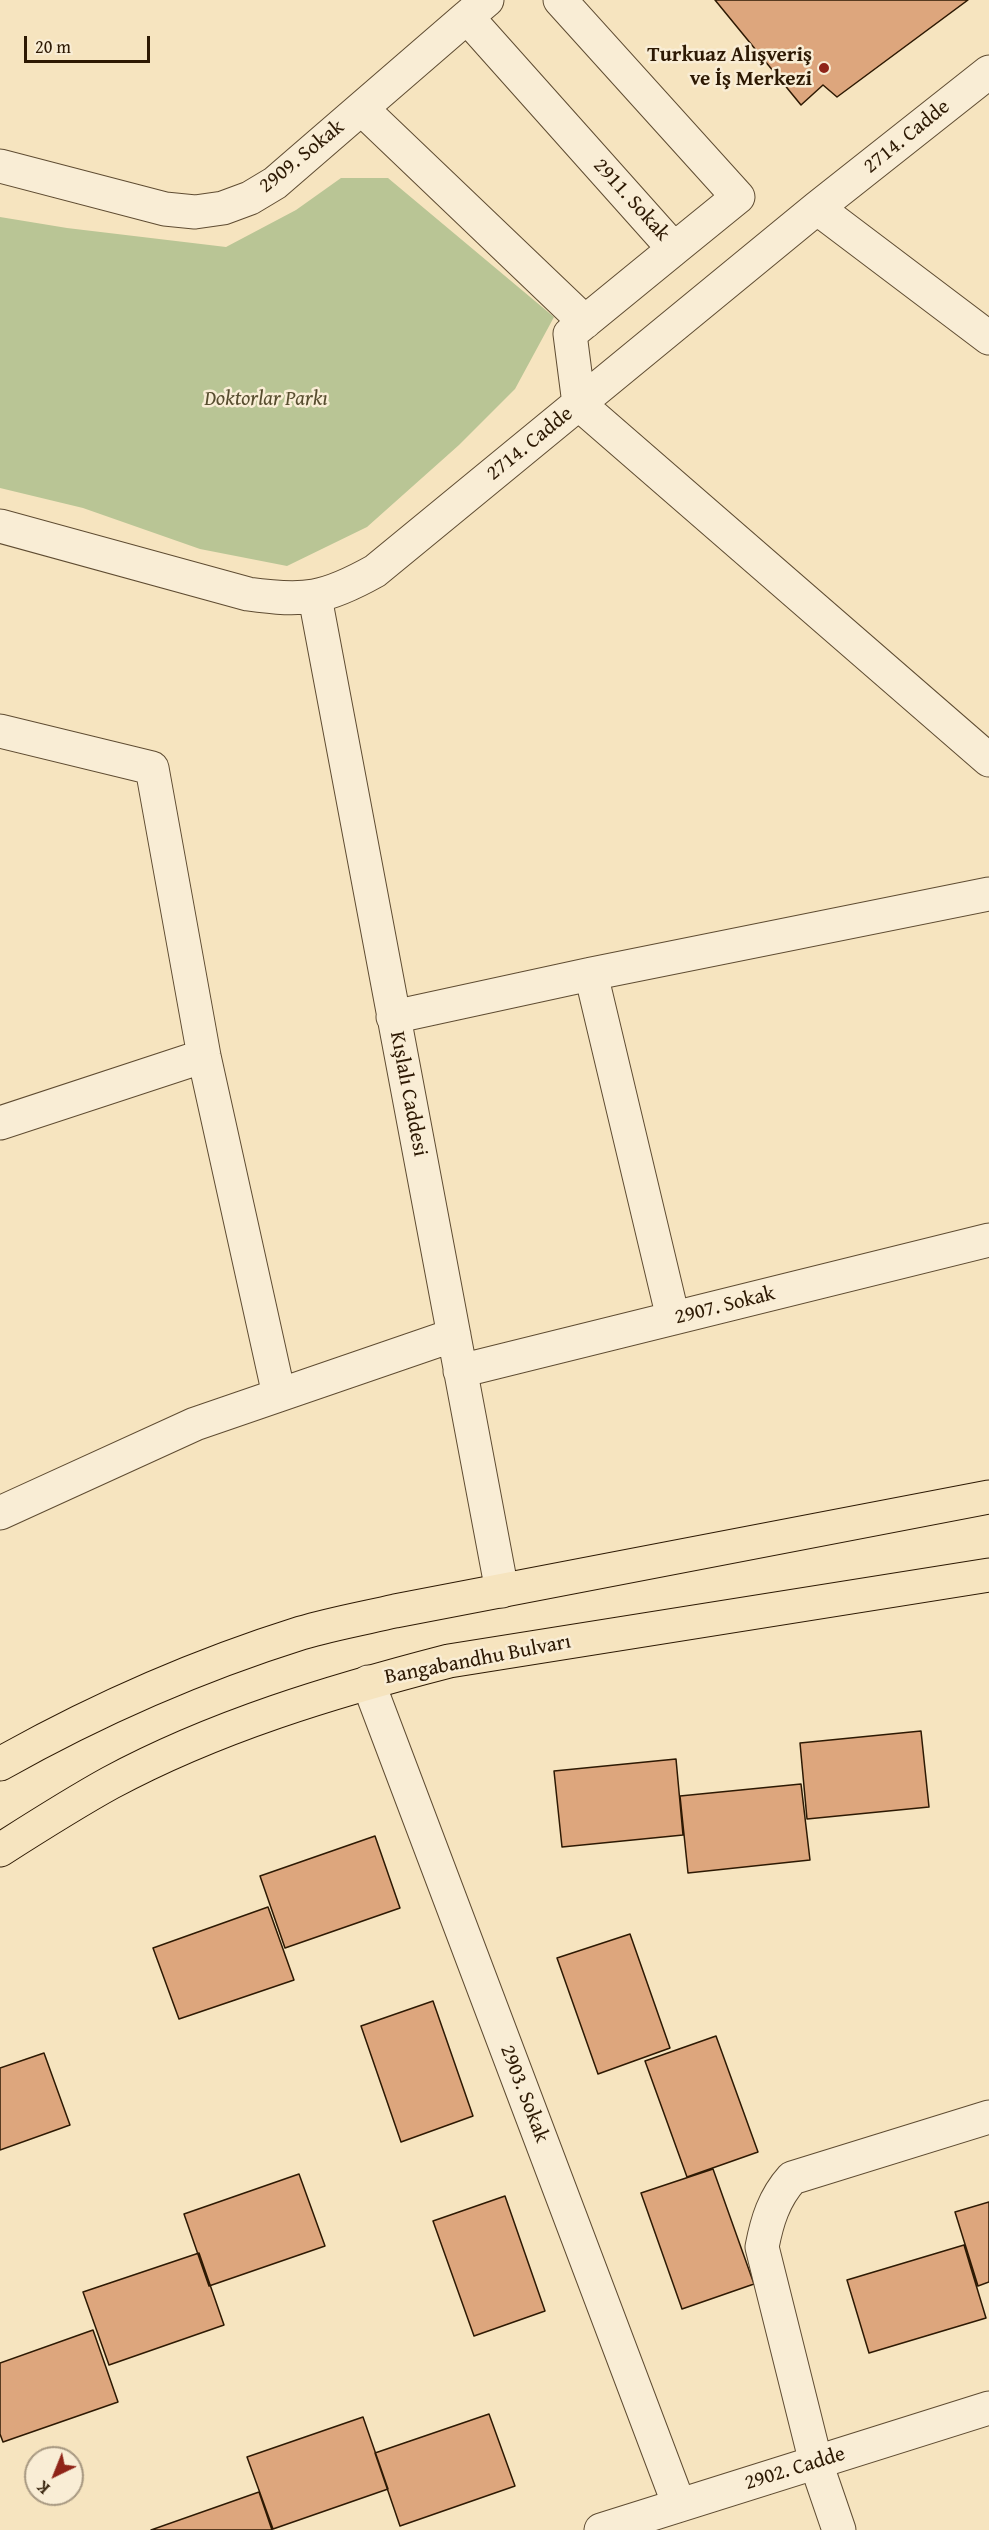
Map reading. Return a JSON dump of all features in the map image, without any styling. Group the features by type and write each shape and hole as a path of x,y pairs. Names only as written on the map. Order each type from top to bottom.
{"main road":[{"path":"0,1764 133,1695 212,1663 303,1632 395,1611 989,1497"},
{"name":"Bangabandhu Bulvarı","path":"0,1850 111,1783 163,1758 296,1704 368,1682 449,1662 989,1575"}],"street":[{"path":"560,0 738,197 674,249"},
{"name":"2911. Sokak","path":"477,8 674,249 570,334 579,404"},
{"name":"2909. Sokak","path":"0,166 165,209 195,212 223,208 250,198 275,183 477,8"},
{"name":"2714. Cadde","path":"0,526 248,594 282,599 315,597 347,586 375,571 818,208 989,72"},
{"path":"362,109 585,322"},
{"path":"818,208 989,338"},
{"path":"579,404 989,760"},
{"name":"Kışlalı Caddesi","path":"315,597 502,1591"},
{"path":"0,731 152,768 204,1056 279,1395"},
{"path":"393,1017 591,974 989,894"},
{"path":"591,974 673,1318"},
{"path":"0,1123 204,1056"},
{"name":"2907. Sokak","path":"460,1371 989,1240"},
{"path":"0,1513 195,1424 454,1335"},
{"name":"2903. Sokak","path":"368,1682 679,2505"},
{"path":"839,2530 816,2463 762,2247 768,2221 776,2200 792,2178 989,2117"},
{"name":"2902. Cadde","path":"602,2530 989,2408"}],"green space":[{"name":"Doktorlar Parkı","path":"341,178 388,178 554,317 515,389 459,445 367,527 287,566 200,549 83,508 0,488 0,217 67,228 226,247 296,210"}],"building":[{"name":"Turkuaz Alışveriş ve İş Merkezi","path":"715,0 968,0 837,97 823,85 801,105"},
{"path":"921,1731 929,1807 807,1819 800,1743"},
{"path":"676,1759 683,1835 562,1847 554,1771"},
{"path":"801,1784 810,1860 688,1873 680,1796"},
{"path":"375,1836 400,1908 285,1948 260,1876"},
{"path":"268,1907 294,1980 179,2019 153,1948"},
{"path":"630,1934 670,2048 598,2074 557,1958"},
{"path":"433,2001 473,2116 401,2142 361,2026"},
{"path":"716,2036 758,2152 687,2177 645,2061"},
{"path":"44,2053 70,2125 0,2150 0,2068"},
{"path":"713,2169 754,2284 682,2309 641,2193"},
{"path":"299,2174 325,2246 209,2286 184,2214"},
{"path":"505,2196 545,2311 474,2336 433,2221"},
{"path":"989,2202 989,2282 978,2286 955,2212"},
{"path":"964,2245 986,2318 869,2353 847,2280"},
{"path":"199,2253 224,2325 109,2365 83,2292"},
{"path":"93,2330 118,2402 3,2442 0,2434 0,2363"},
{"path":"489,2414 515,2486 400,2526 375,2453"},
{"path":"363,2417 388,2489 273,2529 247,2457"},
{"path":"259,2492 272,2530 151,2530"}],"place":[{"name":"Turkuaz Alışveriş ve İş Merkezi","path":"824,68"}]}
